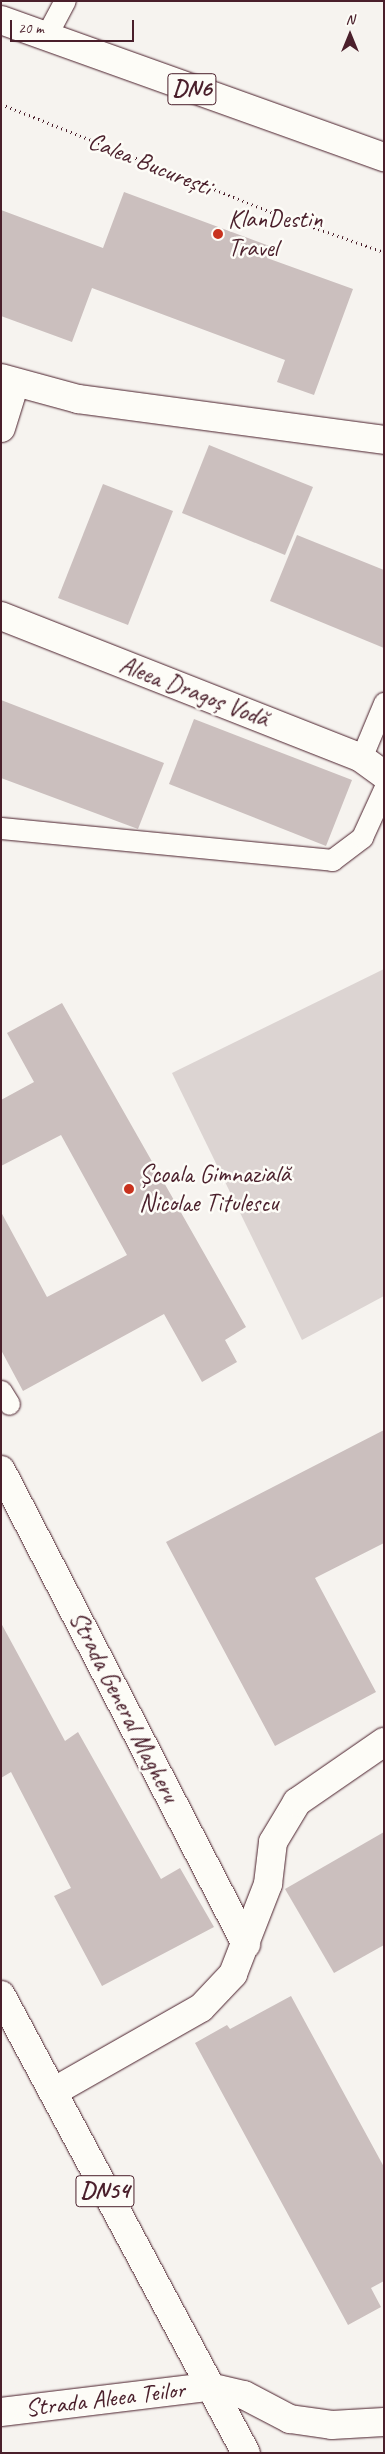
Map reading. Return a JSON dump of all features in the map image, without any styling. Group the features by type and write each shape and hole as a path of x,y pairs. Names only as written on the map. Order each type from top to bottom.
{"street":[{"name":"DN6","path":"1,20 384,157"},
{"path":"1,428 8,380 78,400 384,440"},
{"name":"Aleea Dragoș Vodă","path":"1,616 361,758 384,775"},
{"name":"Strada General Magheru","path":"1,1470 246,1944"},
{"path":"53,2092 201,2008 233,1974 268,1884 273,1842 297,1802 384,1742"},
{"name":"DN54","path":"1,1995 246,2453"},
{"path":"209,2386 244,2395 290,2419 332,2425 384,2422"},
{"name":"Strada Aleea Teilor","path":"1,2412 209,2386"}],"lane":[{"path":"46,36 65,1"},
{"path":"361,758 384,702"},
{"path":"1,828 332,860 362,837 384,789"}],"path":[{"name":"Calea București","path":"1,104 248,203 384,252"}],"shaded area":[{"path":"384,969 384,1296 302,1340 172,1073"}],"building":[{"path":"124,192 272,247 267,258 353,289 314,395 277,382 285,360 92,288 72,342 1,316 1,210 103,248"},
{"path":"209,445 313,487 285,555 182,513"},
{"path":"103,484 173,511 128,625 58,598"},
{"path":"297,535 384,570 384,648 270,601"},
{"path":"1,700 164,763 138,829 1,778"},
{"path":"194,719 352,780 326,846 169,784"},
{"name":"Școala Gimnazială Nicolae Titulescu","path":"62,1003 246,1327 225,1340 237,1362 202,1382 164,1314 23,1391 1,1350 1,1212 47,1297 127,1255 61,1135 1,1166 1,1100 34,1082 7,1033"},
{"path":"384,1430 384,1543 315,1578 376,1692 275,1746 166,1542"},
{"path":"1,1623 65,1741 78,1732 161,1879 180,1868 214,1927 102,1986 54,1896 71,1888 11,1772 1,1778"},
{"path":"384,1832 384,1945 334,1973 285,1889"},
{"path":"291,1996 384,2167 384,2281 371,2288 381,2307 348,2325 195,2043 227,2025 230,2029"}],"place":[{"name":"KlanDestin Travel","path":"218,234"},
{"name":"Școala Gimnazială Nicolae Titulescu","path":"129,1189"}]}
